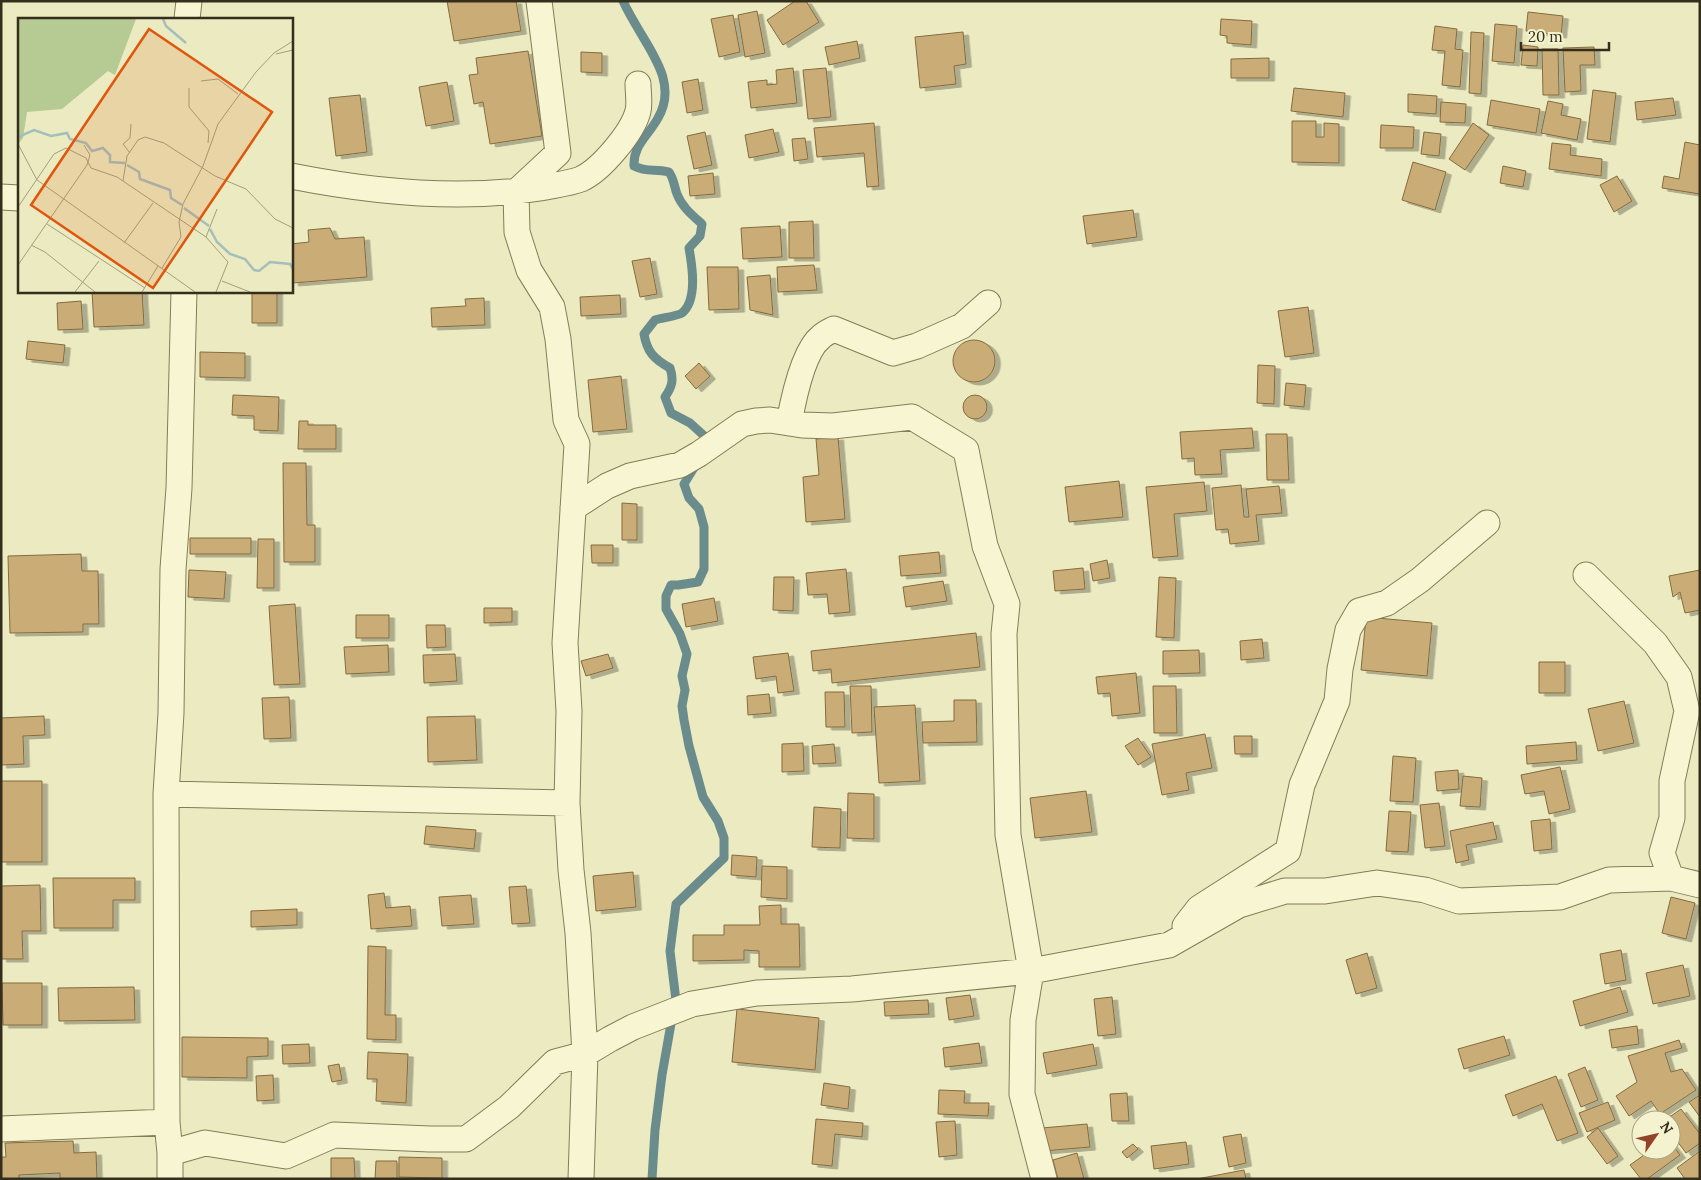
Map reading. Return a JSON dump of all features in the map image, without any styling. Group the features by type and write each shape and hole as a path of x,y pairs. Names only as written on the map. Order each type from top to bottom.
{"street":[{"path":"187,18 189,1"},
{"path":"539,1 558,153 516,192 517,232 529,270 552,307 558,339 566,420 577,444 564,643 569,711 567,803 571,870 578,934 585,1054 581,1179"},
{"path":"292,176 330,184 449,195 516,192 582,179 596,169 626,137 638,111 638,84"},
{"path":"1,198 18,198"},
{"path":"170,1179 167,1122 166,794 171,713 173,569 180,478 184,292"},
{"path":"788,423 794,393 806,360 819,337 834,329 893,354 917,346 962,326 988,303"},
{"path":"574,508 607,486 630,476 680,465 742,424 770,420 802,426 833,426 912,417 966,450 985,546 1007,604 1004,634 1008,835 1032,971 1023,1020 1022,1094 1044,1179"},
{"path":"1169,945 1199,908 1288,851 1302,785 1337,702 1340,669 1348,630 1359,611 1386,603 1420,580 1487,523"},
{"path":"1586,575 1655,643 1679,677 1687,711 1672,781 1672,818 1662,853 1671,878"},
{"path":"166,794 567,803"},
{"path":"170,1153 205,1143 286,1156 334,1135 466,1139 508,1107 555,1062 585,1054 610,1039 658,1016 692,1004 757,993 852,989 1032,971 1169,945 1239,905 1285,891 1325,891 1377,883 1425,890 1459,901 1560,898 1609,880 1671,878 1700,885"},
{"path":"1,1129 167,1122"}],"building":[{"path":"447,1 516,1 521,31 454,41"},
{"path":"795,1 806,1 819,22 783,45 767,20"},
{"path":"757,11 765,53 745,57 738,15"},
{"path":"1528,12 1563,16 1561,35 1526,31"},
{"path":"733,15 740,52 719,57 711,19"},
{"path":"1221,19 1252,21 1251,45 1227,43 1227,36 1220,35"},
{"path":"1495,24 1517,26 1514,63 1492,61"},
{"path":"1435,26 1457,29 1455,49 1463,50 1460,87 1442,85 1445,51 1432,50"},
{"path":"963,32 966,64 954,66 956,84 920,88 915,37"},
{"path":"1471,32 1484,33 1481,94 1469,93"},
{"path":"857,41 860,58 829,65 825,47"},
{"path":"1523,45 1538,47 1537,66 1521,65"},
{"path":"1594,47 1595,65 1580,65 1581,91 1565,92 1563,48"},
{"path":"1542,49 1558,49 1559,95 1543,95"},
{"path":"528,51 542,136 490,144 483,102 474,104 469,75 478,74 476,58"},
{"path":"581,52 602,53 602,73 581,72"},
{"path":"1269,58 1269,78 1231,78 1231,59"},
{"path":"793,68 797,103 751,108 748,82 767,80 767,85 777,84 776,70"},
{"path":"826,68 831,117 808,119 803,70"},
{"path":"698,79 703,110 687,113 682,82"},
{"path":"447,82 454,121 426,126 419,87"},
{"path":"1294,88 1345,93 1343,117 1291,111"},
{"path":"1593,90 1616,93 1610,142 1587,139"},
{"path":"1408,94 1437,96 1436,114 1408,112"},
{"path":"360,95 367,152 336,156 329,98"},
{"path":"1673,98 1676,115 1637,120 1635,102"},
{"path":"1491,100 1540,109 1536,133 1487,125"},
{"path":"1548,101 1563,104 1561,115 1581,119 1577,140 1541,133"},
{"path":"1441,102 1466,104 1465,123 1440,122"},
{"path":"1292,121 1316,121 1316,137 1324,137 1324,123 1339,124 1339,163 1292,162"},
{"path":"874,123 879,186 867,187 864,153 817,157 814,128"},
{"path":"1473,123 1489,135 1465,170 1449,159"},
{"path":"1381,125 1414,127 1413,148 1380,148"},
{"path":"773,129 779,152 749,158 745,135"},
{"path":"705,132 712,165 694,169 687,136"},
{"path":"1424,132 1441,134 1439,156 1421,154"},
{"path":"805,138 808,159 794,161 792,139"},
{"path":"1685,142 1700,145 1700,194 1662,188 1664,176 1679,179"},
{"path":"1552,143 1571,145 1570,155 1602,159 1601,176 1549,169"},
{"path":"1413,162 1446,172 1435,210 1402,200"},
{"path":"1503,166 1526,171 1523,187 1500,183"},
{"path":"713,173 715,194 690,196 688,176"},
{"path":"1617,176 1632,201 1614,212 1600,185"},
{"path":"1133,210 1137,237 1087,244 1083,216"},
{"path":"813,221 814,258 789,258 789,222"},
{"path":"780,226 782,257 743,259 741,228"},
{"path":"330,228 335,239 364,237 367,277 293,283 292,244 309,242 308,230"},
{"path":"650,258 657,294 640,297 632,261"},
{"path":"814,265 817,290 778,292 777,267"},
{"path":"707,267 738,267 739,309 709,310"},
{"path":"770,275 773,315 750,310 747,277"},
{"path":"92,292 142,292 144,325 94,327"},
{"path":"252,292 277,292 277,323 252,323"},
{"path":"620,295 621,314 581,316 580,297"},
{"path":"484,298 485,325 432,327 431,308 466,306 465,299"},
{"path":"81,301 83,329 58,330 57,303"},
{"path":"1308,307 1314,353 1285,357 1278,311"},
{"path":"978,340 986,343 992,349 995,361 992,373 986,379 970,382 962,379 956,373 953,357 956,349 962,343"},
{"path":"28,341 65,345 63,363 26,359"},
{"path":"200,352 245,353 245,378 200,377"},
{"path":"699,363 710,376 696,389 685,376"},
{"path":"1258,365 1275,366 1274,404 1257,403"},
{"path":"621,376 627,429 593,432 588,380"},
{"path":"1286,383 1306,385 1304,407 1284,405"},
{"path":"233,395 279,397 278,431 254,430 254,416 232,415"},
{"path":"975,395 984,398 987,407 984,416 975,419 966,416 963,407 966,398"},
{"path":"299,421 308,421 308,425 336,425 336,449 298,449"},
{"path":"1252,428 1254,448 1220,450 1222,474 1195,475 1194,458 1182,459 1180,432"},
{"path":"1266,434 1287,434 1289,480 1267,480"},
{"path":"838,437 845,519 806,522 803,477 819,475 816,439"},
{"path":"283,463 306,463 307,525 315,525 315,562 284,562"},
{"path":"1119,481 1123,517 1069,522 1065,487"},
{"path":"1204,482 1207,511 1174,514 1178,556 1153,558 1146,487"},
{"path":"1241,485 1244,517 1249,517 1246,489 1279,486 1282,513 1256,515 1259,541 1230,544 1228,529 1216,530 1212,488"},
{"path":"622,503 637,504 637,540 622,540"},
{"path":"190,538 251,538 251,554 190,554"},
{"path":"258,539 274,539 274,588 257,588"},
{"path":"591,545 613,545 613,563 592,563"},
{"path":"939,552 941,573 901,576 899,556"},
{"path":"81,554 82,571 98,571 99,624 83,624 83,632 10,633 8,556"},
{"path":"1107,560 1110,578 1093,581 1090,564"},
{"path":"1083,568 1085,589 1055,591 1053,571"},
{"path":"846,569 850,612 829,614 827,594 808,595 806,573"},
{"path":"189,570 226,572 224,599 188,597"},
{"path":"1700,570 1700,610 1685,613 1680,592 1673,597 1669,576"},
{"path":"774,577 794,577 793,611 773,610"},
{"path":"1159,577 1176,578 1174,638 1156,637"},
{"path":"943,581 947,601 906,607 903,587"},
{"path":"714,598 718,621 686,627 682,604"},
{"path":"295,604 300,684 274,685 269,606"},
{"path":"484,608 512,608 512,622 484,623"},
{"path":"356,615 389,615 389,638 356,638"},
{"path":"1366,617 1432,623 1427,676 1361,670"},
{"path":"426,625 445,625 446,647 427,648"},
{"path":"976,633 980,667 832,683 831,669 813,671 811,651"},
{"path":"1262,639 1264,658 1241,660 1240,641"},
{"path":"388,645 389,672 346,674 344,647"},
{"path":"1199,650 1200,673 1163,674 1163,651"},
{"path":"788,653 794,691 778,693 776,676 756,679 753,657"},
{"path":"455,654 457,681 424,683 423,655"},
{"path":"608,654 613,668 586,676 581,661"},
{"path":"1539,662 1565,662 1565,693 1539,693"},
{"path":"1136,673 1140,713 1112,716 1110,693 1098,694 1096,677"},
{"path":"850,686 871,686 872,732 852,733"},
{"path":"1153,686 1176,686 1177,733 1154,733"},
{"path":"825,692 844,692 845,727 826,727"},
{"path":"769,694 771,713 748,715 747,696"},
{"path":"289,697 291,738 264,739 262,698"},
{"path":"954,700 976,700 977,742 923,743 922,722 954,721"},
{"path":"1624,701 1634,743 1598,751 1588,709"},
{"path":"915,705 920,781 879,783 874,707"},
{"path":"44,716 45,735 23,736 24,764 1,765 1,718"},
{"path":"475,716 477,760 428,762 427,717"},
{"path":"1205,734 1212,768 1186,773 1189,790 1162,795 1152,744"},
{"path":"1234,736 1252,736 1252,754 1235,754"},
{"path":"1138,738 1151,757 1138,765 1125,746"},
{"path":"1576,742 1577,760 1527,764 1526,746"},
{"path":"803,743 804,771 782,772 782,744"},
{"path":"834,744 836,763 813,764 812,746"},
{"path":"1393,756 1416,758 1413,802 1390,801"},
{"path":"1560,767 1570,809 1549,814 1544,791 1525,794 1521,775"},
{"path":"1458,770 1459,789 1437,791 1435,772"},
{"path":"1463,776 1482,778 1480,807 1460,806"},
{"path":"1,781 42,781 42,862 1,862"},
{"path":"1086,791 1092,832 1035,838 1030,798"},
{"path":"848,793 874,794 874,839 847,838"},
{"path":"1439,803 1445,846 1425,848 1420,805"},
{"path":"814,807 841,809 840,848 812,847"},
{"path":"1389,811 1411,812 1408,852 1386,851"},
{"path":"1550,819 1552,849 1534,851 1531,821"},
{"path":"1493,822 1497,839 1466,845 1469,860 1456,863 1450,831"},
{"path":"426,826 476,830 474,849 424,844"},
{"path":"732,855 757,857 756,877 731,875"},
{"path":"762,866 787,867 787,899 761,897"},
{"path":"633,872 636,907 596,911 593,876"},
{"path":"53,878 135,878 135,900 113,900 113,928 54,928"},
{"path":"40,885 41,931 22,931 23,959 1,959 1,886"},
{"path":"526,886 530,923 512,924 509,887"},
{"path":"384,893 386,908 410,906 412,926 371,929 368,895"},
{"path":"471,895 474,924 442,926 439,897"},
{"path":"1671,897 1695,903 1686,939 1662,933"},
{"path":"781,905 781,924 799,924 800,967 759,967 759,951 744,950 744,960 693,961 693,935 724,935 724,925 760,925 759,906"},
{"path":"297,909 297,925 251,927 251,911"},
{"path":"368,946 386,947 385,1015 396,1015 396,1040 367,1039"},
{"path":"1621,950 1626,980 1605,984 1600,954"},
{"path":"1367,953 1377,988 1356,994 1346,960"},
{"path":"1683,965 1690,996 1653,1004 1646,973"},
{"path":"2,983 42,983 42,1025 3,1025"},
{"path":"134,987 135,1020 59,1021 58,988"},
{"path":"1620,987 1628,1012 1580,1026 1573,1001"},
{"path":"970,995 974,1016 949,1020 946,998"},
{"path":"1112,997 1116,1034 1098,1036 1094,999"},
{"path":"928,1000 929,1014 885,1016 884,1002"},
{"path":"737,1009 819,1018 815,1070 732,1062"},
{"path":"1637,1026 1639,1044 1612,1048 1609,1030"},
{"path":"1504,1036 1510,1055 1464,1069 1458,1049"},
{"path":"182,1037 268,1038 268,1056 247,1057 247,1078 182,1077"},
{"path":"1679,1040 1682,1048 1665,1053 1671,1072 1682,1069 1696,1090 1666,1110 1657,1110 1651,1101 1638,1110 1631,1110 1629,1116 1616,1096 1637,1082 1628,1056"},
{"path":"979,1043 982,1063 945,1067 943,1048"},
{"path":"309,1044 310,1063 283,1064 282,1045"},
{"path":"1093,1044 1097,1065 1047,1074 1043,1053"},
{"path":"368,1052 408,1054 406,1103 376,1101 377,1079 367,1079"},
{"path":"339,1064 342,1080 332,1082 328,1066"},
{"path":"1585,1067 1598,1100 1581,1107 1568,1074"},
{"path":"273,1075 274,1100 257,1101 256,1076"},
{"path":"1556,1076 1578,1133 1557,1141 1542,1104 1513,1116 1505,1095"},
{"path":"824,1083 850,1087 848,1109 821,1105"},
{"path":"939,1090 965,1091 964,1103 989,1103 988,1116 938,1114"},
{"path":"1127,1093 1129,1121 1112,1121 1110,1094"},
{"path":"1700,1095 1700,1117 1689,1102"},
{"path":"1608,1102 1615,1120 1587,1132 1579,1113"},
{"path":"1681,1109 1700,1134 1700,1143 1686,1153 1681,1146"},
{"path":"816,1119 863,1123 862,1137 835,1134 832,1166 812,1164"},
{"path":"955,1121 957,1155 939,1157 936,1122"},
{"path":"1087,1124 1090,1147 1043,1151 1042,1128"},
{"path":"1598,1128 1618,1156 1607,1164 1587,1137"},
{"path":"1241,1134 1246,1163 1229,1167 1223,1137"},
{"path":"73,1141 74,1153 96,1152 97,1179 60,1179 60,1173 19,1175 19,1179 1,1179 1,1157 6,1157 5,1143"},
{"path":"1186,1142 1189,1164 1154,1169 1151,1146"},
{"path":"1133,1144 1138,1149 1127,1158 1122,1152"},
{"path":"1700,1151 1700,1179 1685,1179 1677,1168"},
{"path":"1077,1153 1084,1179 1058,1179 1053,1160"},
{"path":"399,1157 442,1158 442,1178 399,1177"},
{"path":"331,1158 354,1158 355,1179 331,1179"},
{"path":"1637,1160 1673,1160 1647,1179 1641,1179 1630,1165"},
{"path":"376,1161 397,1161 397,1179 375,1179"},
{"path":"1244,1170 1246,1179 1197,1179"}],"waterway":[{"path":"623,1 652,52 662,74 665,95 663,107 658,118 636,152 634,166 669,172 682,203 702,224 700,236 689,248 693,282 687,307 680,314 655,320 644,334 647,346 652,354 670,368 672,383 665,397 671,413 690,423 711,442"},
{"path":"652,1179 655,1130 662,1075 672,1018 677,1009 670,951 676,904 724,858 724,838 718,821 703,797 684,720 682,706 685,690 682,676 687,654 680,634 666,609 666,596 671,585 698,582 704,569 704,527 699,509 689,498 684,484 695,466"}]}
